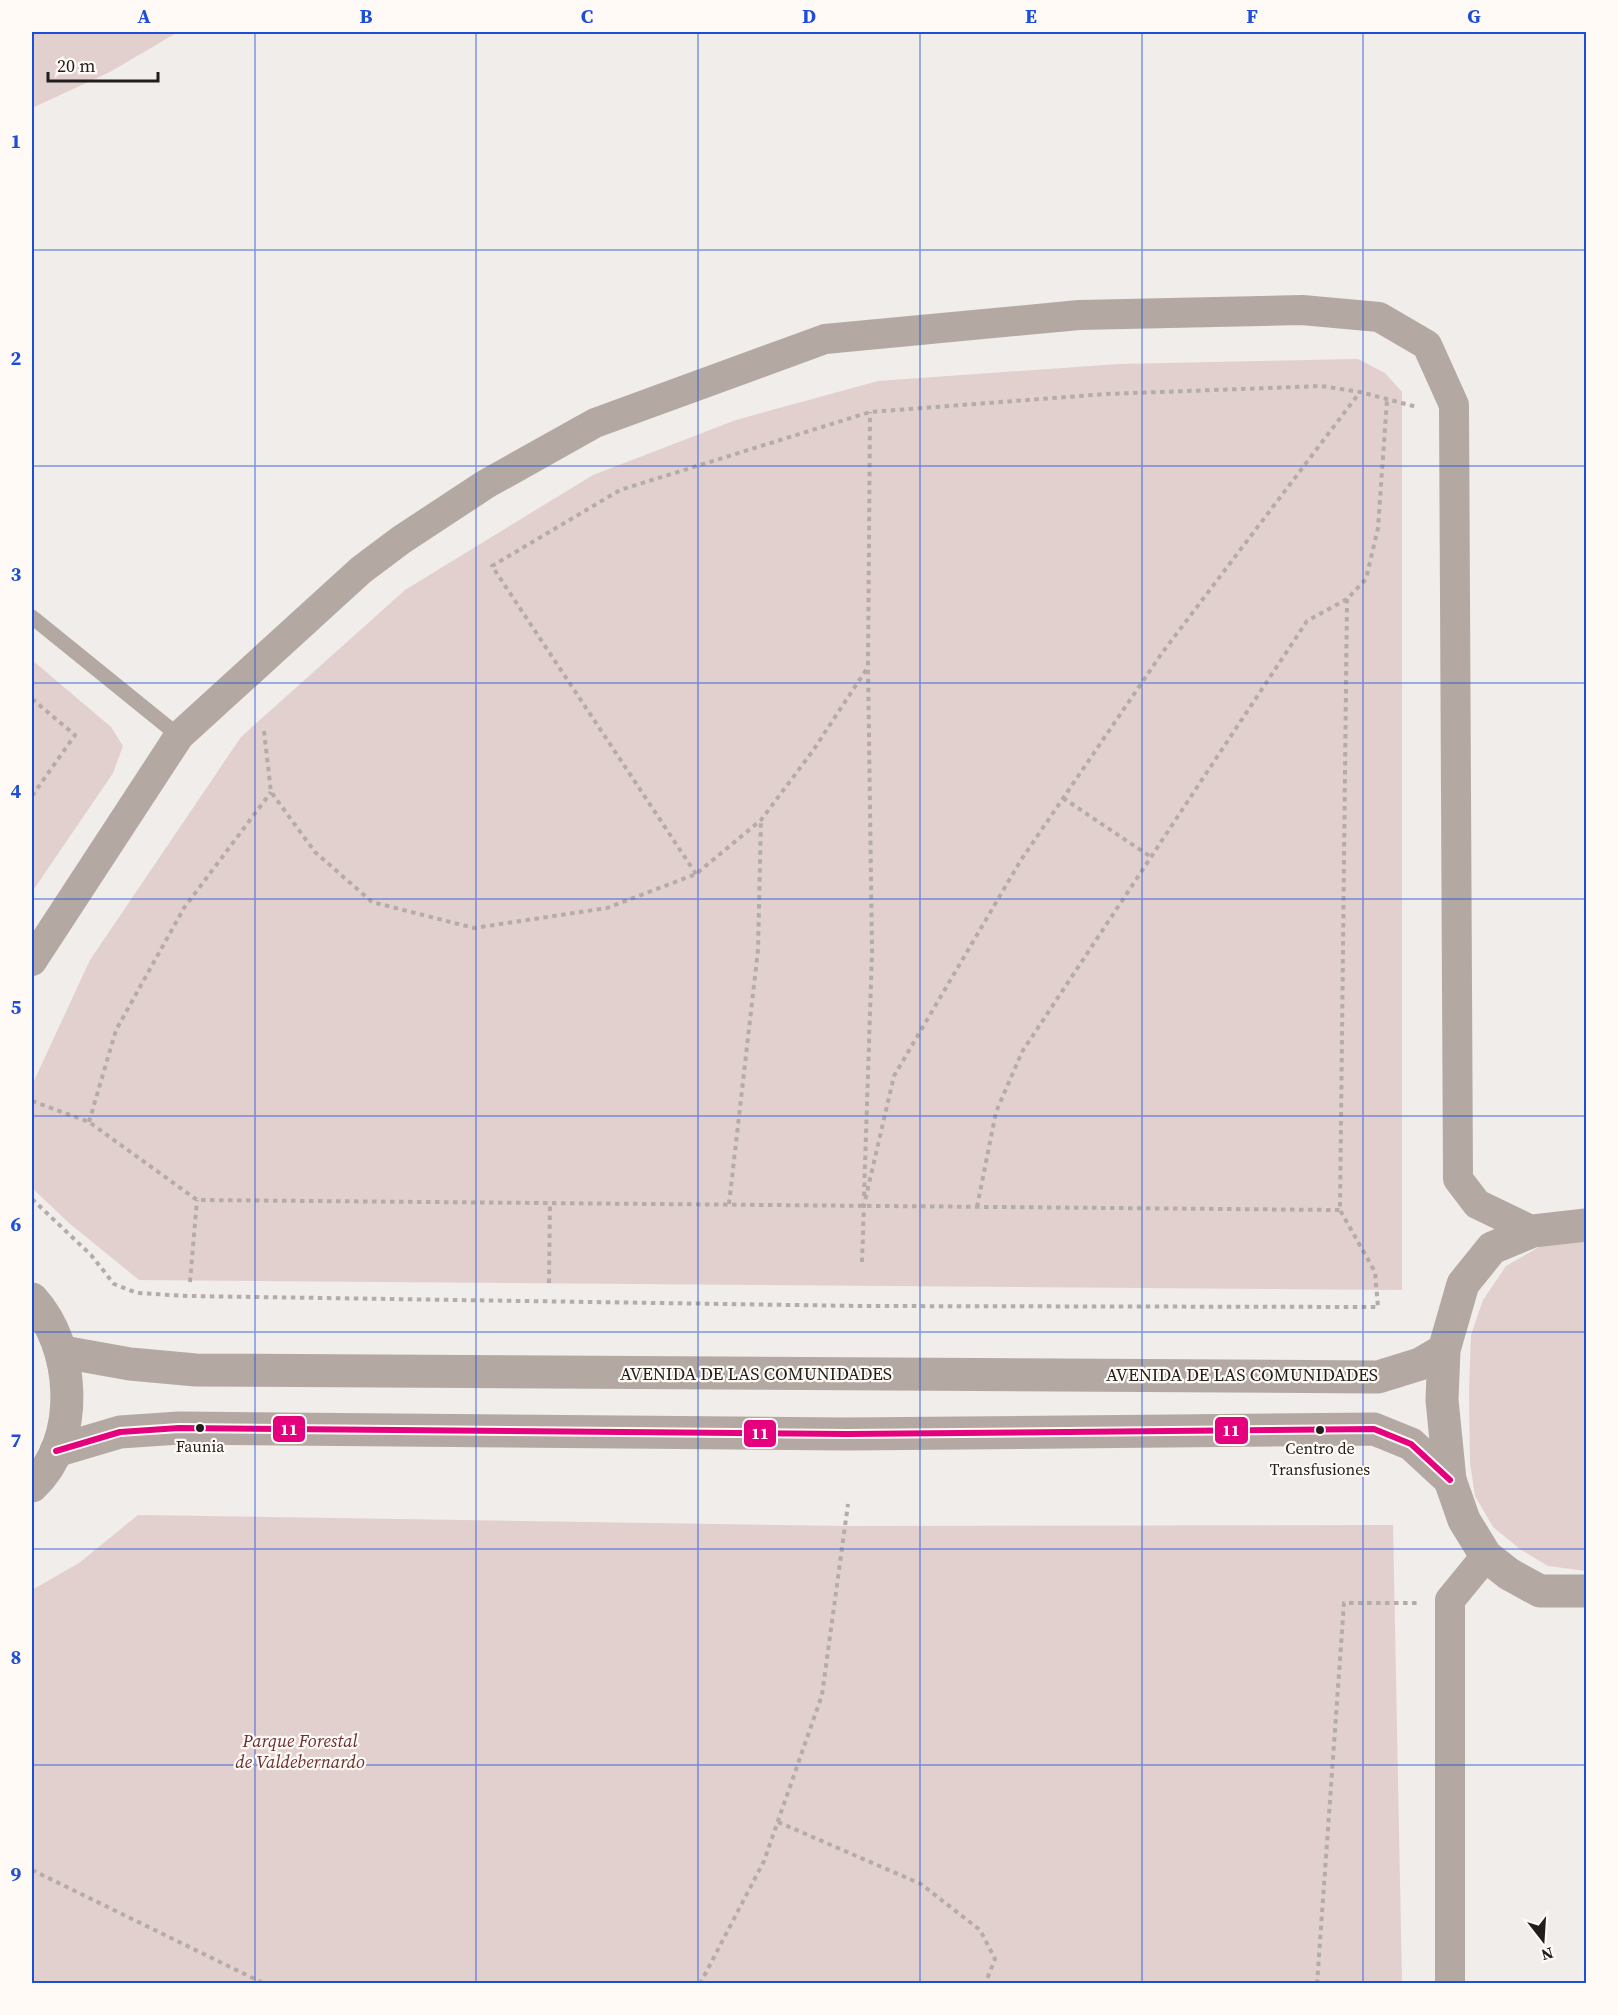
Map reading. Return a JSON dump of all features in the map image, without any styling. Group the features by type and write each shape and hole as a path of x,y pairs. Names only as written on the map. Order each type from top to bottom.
{"street":[{"path":"32,961 179,736 361,570 486,484 595,423 825,339 1079,315 1302,310 1379,317 1427,345 1454,405 1458,1179 1476,1204 1533,1231"},
{"path":"1587,1225 1533,1231 1492,1248 1463,1284 1444,1350 1442,1400 1450,1480 1464,1520 1486,1556 1509,1574 1540,1591 1587,1591"},
{"path":"32,1299 54,1330 63,1352 68,1402 56,1451 32,1486"},
{"name":"AVENIDA DE LAS COMUNIDADES","path":"63,1352 130,1364 195,1370 1378,1377 1420,1364 1444,1350"},
{"path":"56,1451 120,1432 179,1428 847,1434 1374,1429 1411,1444 1450,1480"},
{"path":"1450,1983 1450,1600 1486,1556"}],"lane":[{"path":"32,617 179,736"}],"path":[{"path":"696,874 492,566 620,490 870,412 1106,394 1321,386 1360,392 1418,407"},
{"path":"864,1206 894,1076 1022,860 1162,653 1360,392"},
{"path":"977,1207 996,1112 1022,1052 1307,621 1347,599 1366,579 1378,528 1386,400"},
{"path":"862,1262 872,952 868,667 870,412"},
{"path":"32,1200 91,1255 114,1284 137,1293 188,1296 860,1306 1378,1307 1375,1272 1340,1210 1347,599"},
{"path":"264,731 271,792 315,852 372,902 474,928 607,908 696,874 761,820 812,752 868,667"},
{"path":"32,699 75,735 32,796"},
{"path":"89,1122 116,1030 183,908 271,792"},
{"path":"1064,798 1151,857"},
{"path":"729,1204 758,950 761,820"},
{"path":"32,1101 89,1122 197,1200 1340,1210"},
{"path":"190,1282 197,1200"},
{"path":"549,1283 550,1202"},
{"path":"700,1983 765,1861 822,1695 848,1504"},
{"path":"1317,1983 1344,1603 1417,1604"},
{"path":"778,1822 921,1884 980,1930 995,1959 985,1983"},
{"path":"32,1870 265,1983"}],"green space":[{"path":"32,32 178,32 110,72 32,108"},
{"path":"1358,359 1385,373 1402,392 1402,1290 139,1280 69,1223 32,1188 32,1085 90,960 241,737 405,590 593,475 736,420 878,381 1119,364"},
{"path":"32,660 111,727 123,746 113,773 32,892"},
{"path":"1586,1238 1586,1571 1548,1566 1520,1549 1493,1527 1475,1496 1470,1463 1469,1390 1471,1335 1483,1300 1506,1266 1539,1247"},
{"name":"Parque Forestal de Valdebernardo","path":"138,1515 846,1526 1393,1525 1402,1983 32,1983 32,1590 79,1563"}],"transit line":[{"name":"11","path":"56,1451 120,1432 179,1428 847,1434 1374,1429 1411,1444 1450,1480"}],"place":[{"name":"Faunia","path":"200,1428"},
{"name":"Centro de Transfusiones","path":"1320,1430"}]}
